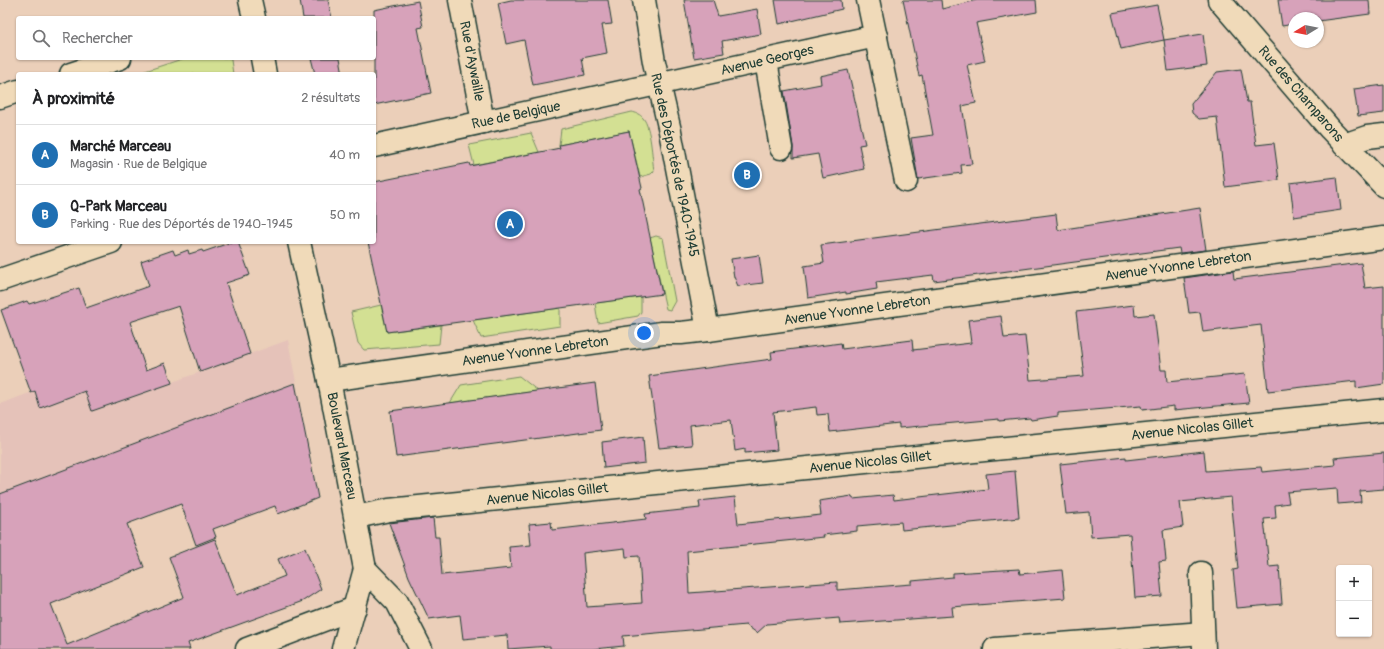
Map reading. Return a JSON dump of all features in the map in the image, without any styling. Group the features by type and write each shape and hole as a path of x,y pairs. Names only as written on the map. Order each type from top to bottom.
{"street":[{"name":"Rue d'Aywaille","path":"460,0 483,122"},
{"name":"Rue des Déportés de 1940-1945","path":"644,0 658,84 670,131 708,330"},
{"path":"868,0 906,181"},
{"name":"Rue des Champarons","path":"1219,0 1344,145 1384,186"},
{"name":"Avenue Georges","path":"658,84 876,36"},
{"path":"77,72 114,60"},
{"path":"262,60 265,72"},
{"path":"766,61 781,148"},
{"name":"Rue de Belgique","path":"376,146 658,84"},
{"path":"0,97 16,92"},
{"path":"1344,145 1367,137 1384,135"},
{"name":"Avenue Yvonne Lebreton","path":"329,380 662,333 681,333 708,330 1384,238"},
{"path":"0,280 105,244"},
{"name":"Boulevard Marceau","path":"298,244 329,380 365,569 343,649"},
{"name":"Avenue Nicolas Gillet","path":"356,517 389,510 1384,410"},
{"path":"365,569 397,602 421,649"},
{"path":"995,649 1204,641 1201,573"},
{"path":"247,649 355,608"}],"shaded area":[{"path":"288,340 310,456 127,524 144,567 0,625 0,404 35,391 40,408 85,391 93,411"}],"green space":[{"path":"179,60 231,60 233,72 142,72"},
{"path":"632,112 642,117 648,128 654,171 651,174 640,177 629,131 559,145 561,129"},
{"path":"531,133 539,152 474,165 469,145"},
{"path":"656,236 663,238 675,301 670,310 666,309 650,238"},
{"path":"641,297 641,312 638,316 598,323 595,303"},
{"path":"381,305 387,332 441,325 439,344 364,350 358,343 351,312"},
{"path":"560,308 560,326 481,338 473,320"},
{"path":"519,376 538,391 450,403 461,385"}],"building":[{"path":"300,0 328,0 332,16 303,16"},
{"path":"511,0 608,0 612,24 602,25 607,53 582,58 585,75 533,85 524,40 506,44 498,3"},
{"path":"684,0 713,0 718,16 757,9 761,34 722,41 724,53 694,58"},
{"path":"775,0 841,0 842,9 779,24"},
{"path":"903,0 941,0 942,9 977,0 1036,0 1037,12 976,23 985,61 967,65 976,103 962,106 972,164 961,165 962,173 918,179 911,138 933,135 922,75 919,76"},
{"path":"1278,0 1369,0 1370,14 1324,20 1324,12 1288,12 1288,25 1282,26"},
{"path":"418,1 423,27 418,28 431,93 376,105 376,72 374,72 374,60 376,60 376,16 374,16 374,10"},
{"path":"1157,5 1164,40 1121,49 1112,13"},
{"path":"1203,34 1207,66 1168,71 1164,40"},
{"path":"312,60 340,60 343,72 314,72"},
{"path":"1241,69 1247,102 1250,102 1256,145 1274,143 1279,180 1225,187 1217,117 1199,119 1192,113 1191,104 1217,72"},
{"path":"848,70 865,144 859,145 864,169 823,178 818,154 793,158 793,146 784,91 821,84 820,76"},
{"path":"1384,85 1384,113 1358,116 1354,89"},
{"path":"629,131 642,188 640,189 662,294 387,332 368,244 376,244 376,182 469,163 470,166 560,148 559,145"},
{"path":"1337,177 1341,210 1294,217 1290,183"},
{"path":"1200,208 1206,250 1180,253 1179,248 934,281 933,275 876,282 877,289 808,298 804,266 824,263 821,245 1056,214 1058,230"},
{"path":"226,244 239,244 250,275 226,283 250,354 200,372 179,306 130,322 146,370 165,363 172,383 92,411 85,391 40,408 35,391 31,393 1,310 27,301 29,304 79,288 86,308 149,286 141,261 173,250 175,255 188,250 189,254 202,250 203,252"},
{"path":"759,255 763,283 738,286 734,277 731,259"},
{"path":"1361,263 1365,288 1384,286 1384,384 1356,388 1356,381 1268,391 1261,325 1203,332 1200,312 1189,313 1184,278 1233,271 1234,279"},
{"path":"1134,305 1135,316 1154,314 1161,370 1166,370 1167,382 1245,374 1249,403 1174,410 1174,406 1142,410 1141,406 1058,413 1058,416 1031,420 1030,418 999,421 999,419 899,428 899,424 830,432 828,414 817,415 816,407 773,412 777,450 745,453 745,449 735,451 731,420 690,425 692,445 659,448 649,376 772,359 771,352 841,343 842,349 912,340 913,350 971,343 968,320 1001,316 1004,338 1025,336 1030,380 1084,376 1076,312"},
{"path":"295,383 318,498 278,514 275,506 213,529 216,537 196,545 181,504 127,524 144,567 51,604 67,645 184,597 169,557 215,539 237,595 285,576 278,559 305,548 321,589 303,601 188,643 190,649 0,649 0,494"},
{"path":"595,383 601,430 396,457 390,411"},
{"path":"643,437 645,463 604,468 602,442"},
{"path":"1204,451 1206,471 1261,467 1262,472 1335,465 1334,458 1384,453 1384,489 1360,491 1361,502 1338,504 1337,488 1287,492 1289,503 1275,505 1276,518 1264,519 1269,567 1279,566 1282,604 1237,608 1233,570 1238,569 1231,497 1180,502 1183,527 1163,530 1166,561 1159,562 1162,596 1135,598 1130,534 1091,537 1089,512 1066,514 1060,464 1126,457 1126,460"},
{"path":"1015,471 1019,518 902,530 901,522 857,526 857,531 823,535 824,537 687,551 689,593 837,582 837,590 912,584 912,581 953,577 953,573 1019,569 1020,574 1062,570 1065,598 952,607 953,616 840,624 839,618 767,624 757,633 746,625 623,636 624,646 593,649 550,649 550,646 508,649 507,635 463,639 460,615 429,619 409,577 389,523 433,518 435,537 439,537 442,575 511,568 509,547 531,545 529,524 551,522 552,530 646,519 645,514 700,508 699,501 735,497 738,524 821,515 819,501 852,496 853,499 893,495 894,500 988,489 986,474","holes":["625,548 626,557 639,556 642,603 587,607 583,553"]}],"place":[{"name":"Q-Park Marceau","path":"747,175"},
{"name":"Marché Marceau","path":"510,224"}]}
